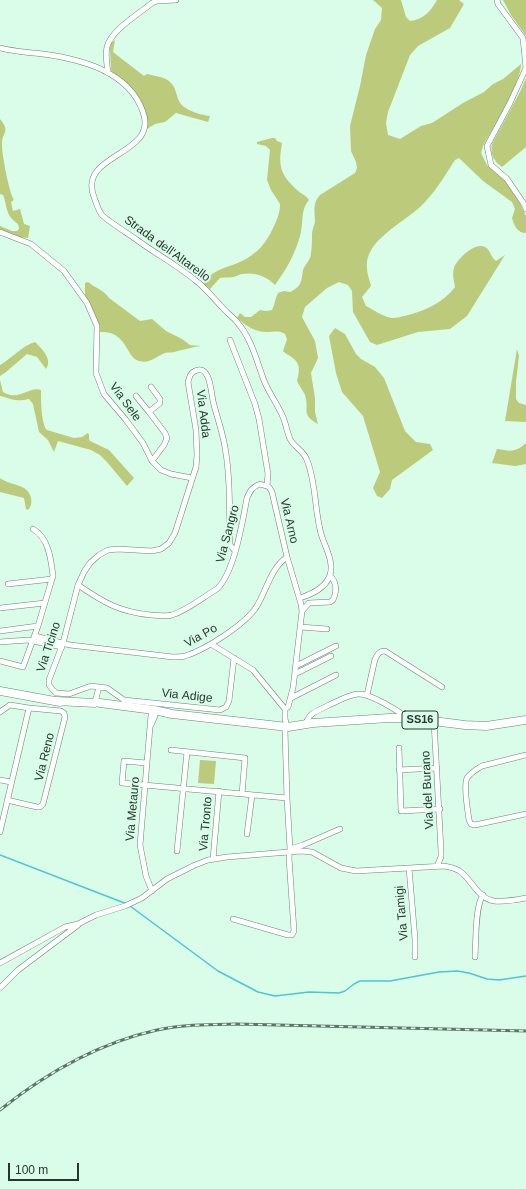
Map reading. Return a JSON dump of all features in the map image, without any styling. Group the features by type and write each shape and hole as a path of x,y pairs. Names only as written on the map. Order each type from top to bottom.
{"main road":[{"name":"SS16","path":"0,690 56,701 97,703 154,713 264,723 409,718 486,726 526,720"}],"street":[{"path":"108,72 106,56 107,46 118,30 152,3 157,1 176,0"},
{"path":"497,0 498,4 523,38 526,68 510,103 487,146 490,165 507,179 526,209"},
{"name":"Strada dell'Altarello","path":"0,48 64,58 108,72 131,92 143,110 145,120 144,128 140,137 135,144 113,156 104,164 92,180 92,192 102,214 200,284 243,329 256,356 264,380 283,417 291,441 307,459 312,479 320,530 329,557 331,568 330,576 335,582 336,590 333,600 330,602 309,603 302,611"},
{"name":"Via Sele","path":"0,232 31,244 64,271 87,303 97,326 96,373 104,394 126,420 143,443 152,461 161,470 171,474 192,478"},
{"name":"Via Arno","path":"230,340 255,404 259,419 268,474 267,486 272,492 287,557 300,598 302,611 295,674 286,710"},
{"name":"Via Adda","path":"78,585 90,563 99,555 108,550 118,549 152,551 162,549 169,543 174,533 196,467 197,454 193,403 188,382 190,376 194,372 200,370 205,372 209,377 213,401 224,442 228,469 230,545 235,551"},
{"path":"149,412 160,403 160,399 151,387"},
{"path":"136,396 165,433 167,438 164,445 152,461"},
{"name":"Via Sangro","path":"78,585 106,604 122,610 139,614 169,615 182,611 217,589 222,584 235,551 247,498 252,488 260,484 267,486"},
{"path":"0,662 24,667 53,576 48,551 40,534 33,529"},
{"name":"Via Po","path":"0,642 34,638 62,645 173,657 183,656 210,644 242,623 257,607 277,565 287,557"},
{"path":"300,598 320,589 330,576"},
{"path":"8,584 52,580"},
{"name":"Via Ticino","path":"78,585 62,645 49,680 49,686 56,692 69,694 91,686 99,687"},
{"path":"0,608 45,603"},
{"path":"0,631 38,626"},
{"path":"300,627 327,629"},
{"path":"210,644 253,670 286,710 287,723 285,731 287,798 294,931 292,934 288,935 233,919"},
{"path":"296,666 336,646"},
{"path":"367,696 376,659 381,651 385,651 442,687"},
{"path":"295,674 331,656"},
{"name":"Via Adige","path":"99,687 107,688 124,700 220,710 226,707 229,701 234,658"},
{"path":"290,698 336,675"},
{"path":"97,703 99,687"},
{"path":"310,722 312,713 351,695 359,694 367,696 395,709 409,718"},
{"path":"0,712 10,705 29,708 7,800 2,810 0,832"},
{"name":"Via Reno","path":"7,800 37,807 43,804 65,717 61,711 29,708"},
{"name":"Via Metauro","path":"152,891 140,850 146,784 146,763 150,727 154,713"},
{"name":"Via del Burano","path":"434,721 440,809 441,857"},
{"path":"399,748 401,811 440,809"},
{"path":"171,750 245,758 242,794"},
{"path":"177,851 187,752"},
{"path":"526,756 482,766 468,776 466,784 469,820 471,824 475,825 526,814"},
{"path":"146,763 124,761 122,783 287,798"},
{"path":"399,770 437,768"},
{"path":"0,780 11,782"},
{"name":"Via Tronto","path":"213,859 219,791"},
{"path":"247,834 252,795"},
{"path":"290,850 340,829"},
{"path":"0,988 18,970 78,924 96,915 132,903 180,871 195,864 213,859 290,850 312,852 348,870 356,871 444,866 461,872 482,896 505,902 526,898"},
{"path":"441,857 444,866"},
{"path":"437,866 441,857"},
{"name":"Via Tamigi","path":"409,868 415,939 415,957"},
{"path":"475,957 478,911 482,896"},
{"path":"0,963 65,927 78,924"}],"green space":[{"path":"373,0 401,0 406,17 410,21 423,17 432,8 437,0 459,0 464,4 450,28 418,46 410,55 388,112 386,123 388,135 400,139 421,126 432,123 463,103 484,92 521,64 517,81 512,93 483,146 481,153 487,165 505,180 517,197 526,216 526,233 520,232 516,228 512,218 515,209 512,202 483,181 459,158 455,160 430,197 413,213 386,233 372,249 368,258 367,268 371,286 362,297 366,306 382,315 392,318 418,312 445,298 455,287 453,275 454,268 462,256 467,252 481,246 488,250 496,261 505,255 467,316 450,329 418,332 377,345 370,342 353,312 352,291 348,285 339,282 327,288 305,307 302,317 315,341 318,358 311,373 315,398 315,412 318,424 312,421 307,415 305,395 297,381 299,366 293,358 283,351 287,339 285,334 278,332 258,331 247,326 237,318 240,313 245,317 251,317 260,310 272,310 278,293 284,291 290,292 299,286 303,270 311,255 312,232 315,222 314,208 317,198 355,173 357,168 351,151 350,126 366,55 375,29 381,20 382,8"},
{"path":"503,0 526,0 526,36 511,15"},
{"path":"115,40 113,52 144,76 147,74 169,81 173,85 181,104 193,112 210,116 208,122 176,113 165,122 155,124 147,129 146,114 142,104 111,70 110,49 111,43"},
{"path":"526,78 526,147 502,167 493,157 492,144"},
{"path":"0,119 4,124 5,129 2,147 8,181 14,200 11,202 13,211 20,209 24,224 30,226 28,238 19,237 0,229 0,226 12,231 17,231 19,229 18,224 9,214 3,195 0,194"},
{"path":"275,138 277,141 282,143 280,158 284,174 291,184 309,200 304,208 301,231 296,249 275,285 260,275 241,274 234,277 220,278 210,289 204,284 210,275 242,261 257,251 268,238 277,219 280,204 271,190 267,180 270,150 266,146 257,144 257,142"},
{"path":"88,282 102,291 140,321 152,319 166,331 190,345 201,346 166,353 146,362 134,359 125,345 116,336 109,333 100,332 98,322 85,296 85,283"},
{"path":"335,328 345,334 356,354 361,359 375,367 384,378 405,431 416,442 430,444 433,450 392,480 390,489 382,498 377,496 373,488 380,472 363,416 342,392 336,373 329,336"},
{"path":"35,342 46,354 48,365 46,369 37,357 27,354 0,376 0,365 26,346"},
{"path":"517,349 519,356 516,399 519,403 526,405 526,422 505,421"},
{"path":"0,380 3,392 9,395 19,395 36,389 41,390 42,417 47,430 74,438 82,437 88,433 90,441 109,450 134,478 127,486 100,455 91,450 58,441 54,452 48,440 39,432 33,404 29,399 17,400 0,396"},
{"path":"526,443 526,464 515,466 492,463 497,449 515,450"},
{"path":"0,478 4,481 23,487 29,493 31,504 28,510 26,509 24,498 0,492"},
{"path":"200,760 216,761 214,784 198,783"}],"waterway":[{"path":"0,855 127,904"},
{"path":"130,906 218,971 258,992 275,996 309,992 339,993 345,991 360,981 390,981 439,972 457,971 487,979 499,980 526,976"}],"railway":[{"path":"0,1110 18,1096 55,1072 94,1051 135,1036 167,1028 196,1025 236,1024 526,1031"}]}
